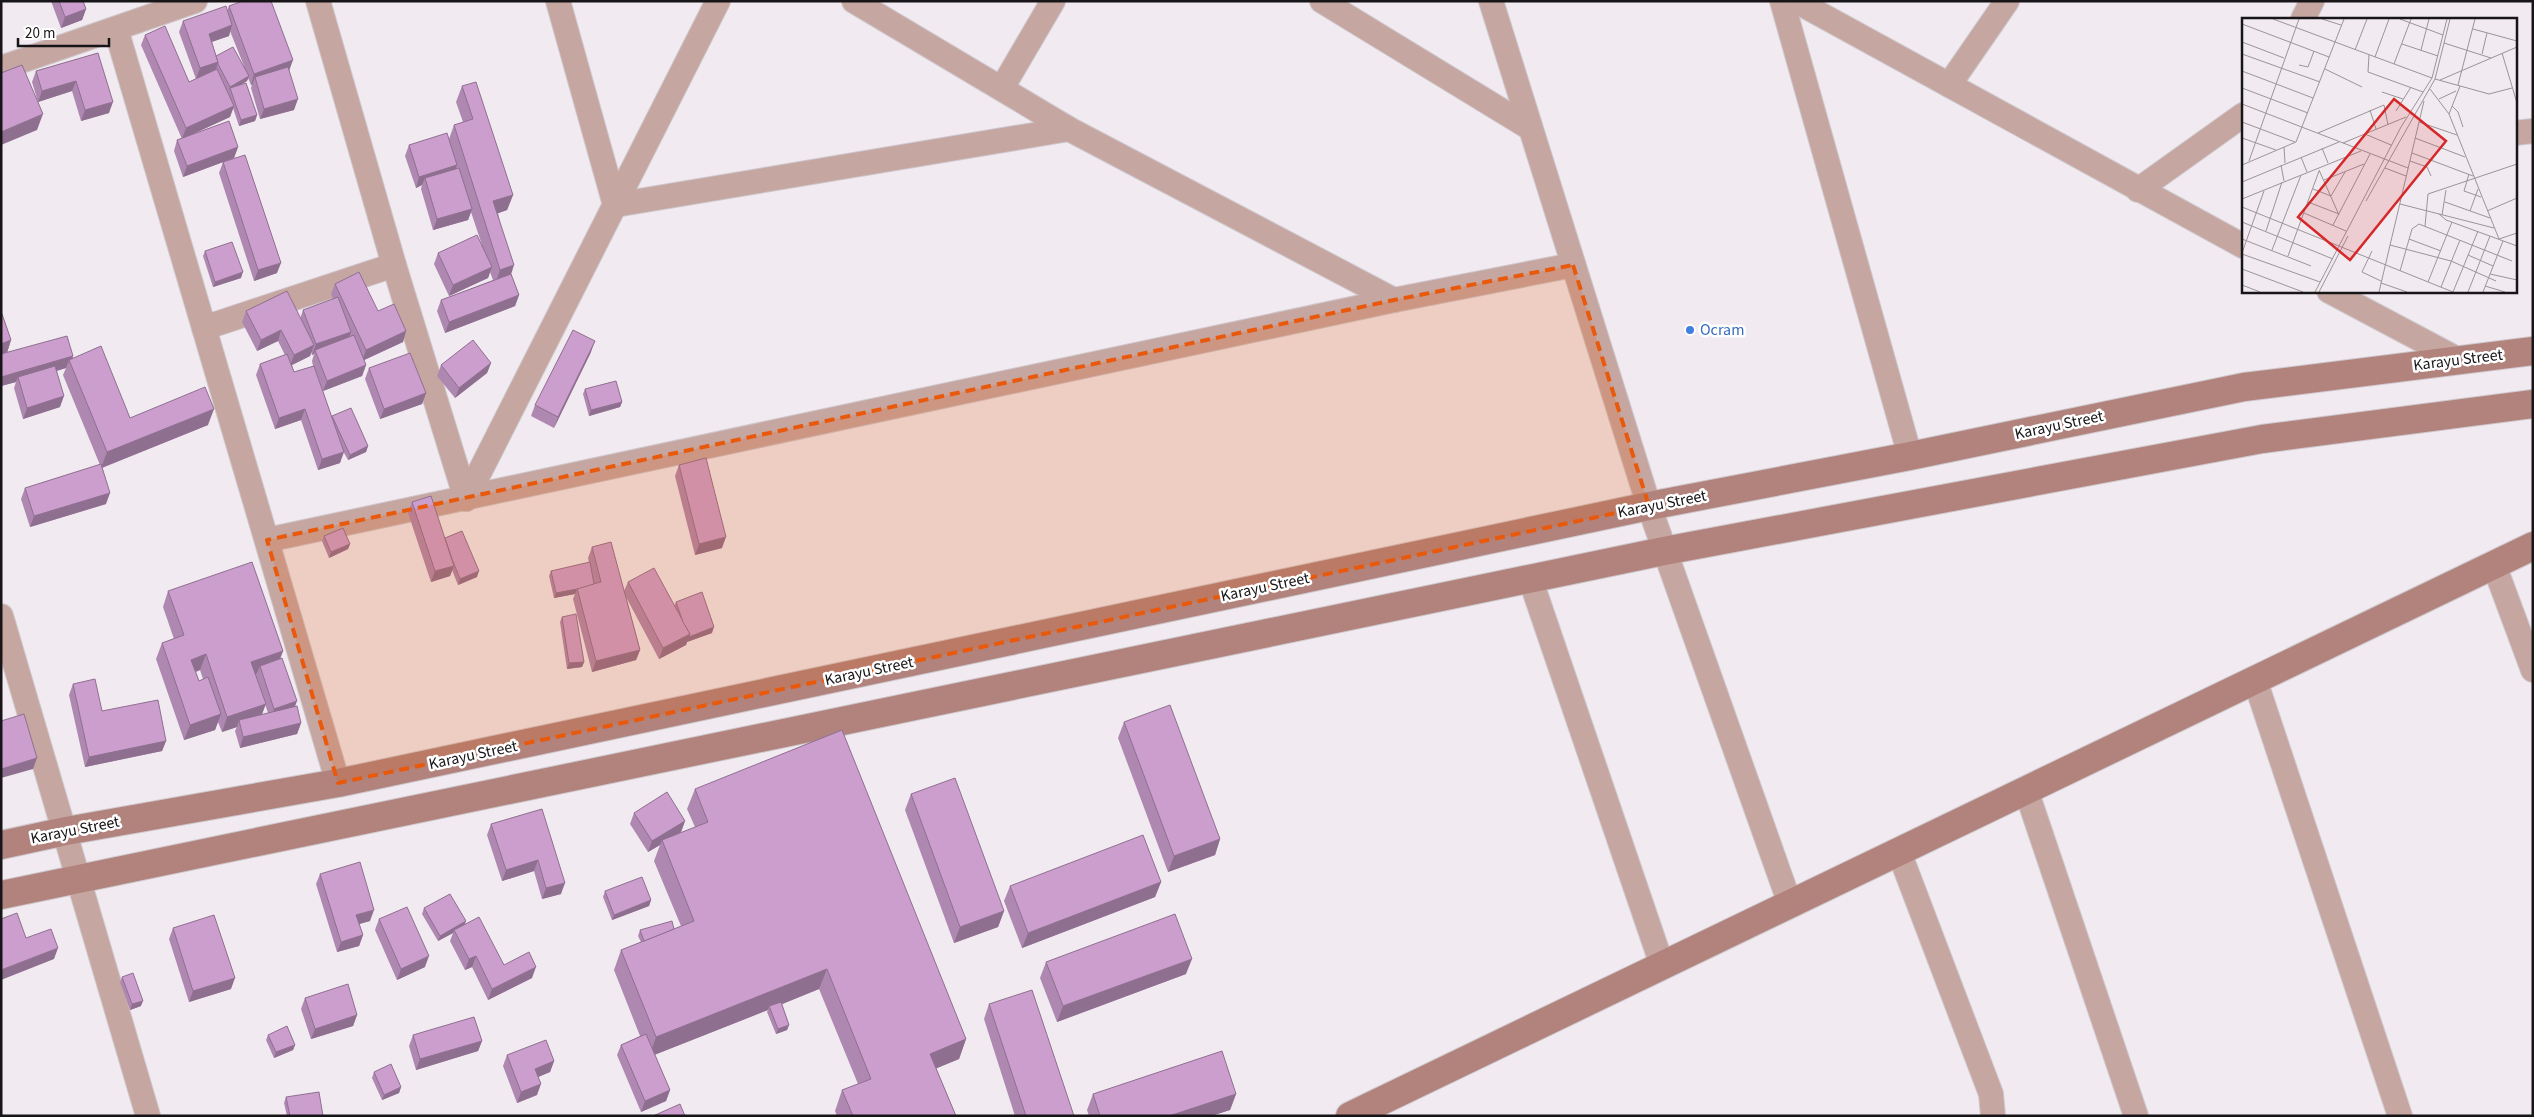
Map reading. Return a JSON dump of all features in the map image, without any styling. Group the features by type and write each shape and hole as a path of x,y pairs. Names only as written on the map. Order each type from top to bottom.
{"main road":[{"name":"Karayu Street","path":"1,845 66,831 338,783 1649,506 1910,456 2244,387 2533,351"},
{"path":"1,895 1664,551 2262,439 2533,404"},
{"path":"1350,1116 2533,546"}],"street":[{"path":"1,68 195,1"},
{"path":"318,1 394,265 466,499"},
{"path":"558,1 615,205"},
{"path":"466,499 718,1"},
{"path":"854,1 1069,129 1394,300"},
{"path":"1002,88 1053,1"},
{"path":"1322,1 1530,128"},
{"path":"1491,1 1649,506 1790,904"},
{"path":"1782,1 1910,456"},
{"path":"1796,1 2242,245"},
{"path":"1949,86 2007,1"},
{"path":"2304,18 2312,1"},
{"path":"116,28 338,783"},
{"path":"2138,190 2242,116"},
{"path":"615,205 1069,129"},
{"path":"2516,133 2533,131"},
{"path":"204,328 394,265"},
{"path":"266,540 466,499 1394,300 1573,265"},
{"path":"2330,292 2459,360"},
{"path":"2494,565 2533,670"},
{"path":"1530,578 1662,965"},
{"path":"1,616 66,831 148,1116"},
{"path":"2256,680 2400,1116"},
{"path":"2026,790 2136,1116"},
{"path":"1899,852 1991,1094 1993,1116"}],"highlighted area":[{"path":"1573,265 1649,506 338,783 267,540 1394,300"}],"building":[{"path":"59,1 83,1 86,9 65,17"},
{"path":"243,1 271,1 293,60 254,74 229,6"},
{"path":"226,6 232,25 209,34 218,62 200,68 183,21"},
{"path":"165,26 189,82 217,69 234,106 186,128 145,35"},
{"path":"233,47 249,76 230,87 216,56"},
{"path":"98,53 113,102 85,110 76,81 42,91 36,71"},
{"path":"22,65 43,114 1,132 1,73"},
{"path":"288,67 298,99 264,109 255,77"},
{"path":"476,82 513,195 493,201 514,265 500,270 454,125 473,119 462,86"},
{"path":"246,83 257,115 241,120 230,88"},
{"path":"229,121 238,147 187,166 177,140"},
{"path":"447,133 457,165 419,177 409,145"},
{"path":"245,155 281,263 258,270 223,162"},
{"path":"459,168 472,209 437,219 425,178"},
{"path":"477,235 492,267 453,285 438,253"},
{"path":"232,242 243,272 215,282 205,251"},
{"path":"359,272 378,311 394,304 406,331 366,350 335,284"},
{"path":"511,274 519,295 449,322 441,300"},
{"path":"287,291 314,345 294,355 281,330 261,340 246,311"},
{"path":"338,297 351,332 316,344 303,310"},
{"path":"1,311 11,340 1,344"},
{"path":"573,330 595,341 558,417 535,405"},
{"path":"354,335 366,365 327,381 315,350"},
{"path":"67,336 73,356 1,377 1,354"},
{"path":"473,340 491,363 459,388 441,365"},
{"path":"101,346 130,418 205,387 214,409 107,452 69,360"},
{"path":"410,353 426,393 384,409 369,368"},
{"path":"287,354 294,372 314,366 344,452 322,459 305,409 279,418 260,364"},
{"path":"55,366 64,396 27,408 18,377"},
{"path":"616,381 622,402 591,410 585,389"},
{"path":"351,408 368,446 350,455 332,416"},
{"path":"706,458 726,537 699,544 679,465"},
{"path":"101,464 110,493 34,516 25,488"},
{"path":"431,496 454,566 435,571 412,502"},
{"path":"343,528 350,544 331,552 324,536"},
{"path":"462,531 479,571 460,579 445,538"},
{"path":"611,542 640,650 596,661 577,588 601,582 592,547"},
{"path":"252,562 283,651 251,662 266,704 227,717 206,654 191,660 199,681 208,677 221,714 190,725 162,643 184,635 168,591"},
{"path":"590,562 594,584 556,593 551,571"},
{"path":"654,568 690,634 663,648 628,582"},
{"path":"702,592 714,627 689,637 690,634 683,622 676,602"},
{"path":"576,614 584,662 569,663 562,617"},
{"path":"282,658 297,701 274,709 260,666"},
{"path":"95,679 102,711 158,700 166,741 89,757 73,684"},
{"path":"1170,705 1220,839 1174,856 1124,722"},
{"path":"297,706 301,723 243,737 239,720"},
{"path":"24,714 37,758 1,769 1,721"},
{"path":"842,730 966,1039 930,1054 956,1116 853,1116 842,1090 871,1079 827,969 656,1037 621,950 694,921 662,840 708,822 695,789"},
{"path":"955,778 1004,911 960,927 911,794"},
{"path":"667,792 685,821 652,841 634,813"},
{"path":"542,809 565,883 546,888 538,860 506,870 491,824"},
{"path":"1143,835 1161,882 1028,933 1010,886"},
{"path":"360,862 374,910 356,915 363,935 341,942 320,874"},
{"path":"642,877 651,900 614,915 605,891"},
{"path":"450,894 466,921 440,936 424,908"},
{"path":"407,907 429,956 401,969 379,919"},
{"path":"17,913 26,938 51,929 58,948 1,970 1,919"},
{"path":"1175,914 1192,959 1063,1006 1046,962"},
{"path":"214,915 235,978 193,991 173,928"},
{"path":"479,917 504,965 529,952 536,967 492,989 476,956 469,959 454,930"},
{"path":"672,921 674,929 644,941 640,930"},
{"path":"133,973 143,1001 132,1004 122,977"},
{"path":"348,984 357,1015 315,1029 305,998"},
{"path":"1032,990 1074,1116 1026,1116 989,1004"},
{"path":"781,1002 789,1025 778,1029 769,1006"},
{"path":"474,1017 482,1041 420,1059 413,1035"},
{"path":"287,1026 295,1045 276,1052 268,1035"},
{"path":"646,1034 670,1090 645,1101 621,1045"},
{"path":"546,1040 554,1061 535,1069 541,1084 521,1092 507,1055"},
{"path":"1222,1051 1236,1094 1169,1116 1100,1116 1093,1094"},
{"path":"391,1064 401,1087 384,1095 374,1072"},
{"path":"319,1092 323,1116 290,1116 286,1097"},
{"path":"680,1104 685,1116 653,1116"}],"place":[{"name":"Ocram","path":"1690,330"}]}
